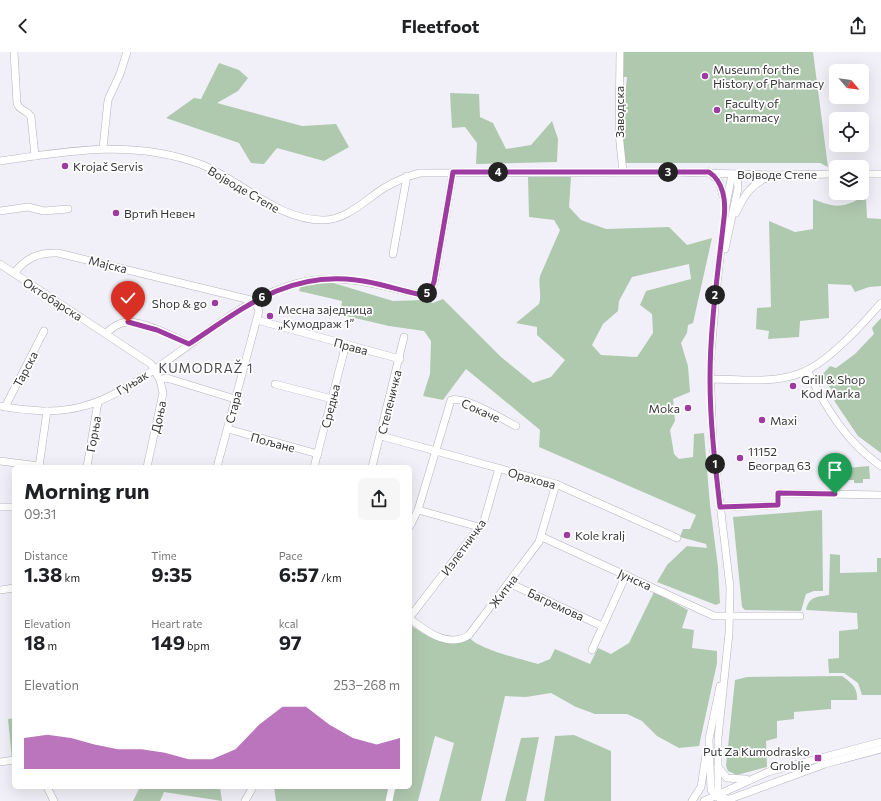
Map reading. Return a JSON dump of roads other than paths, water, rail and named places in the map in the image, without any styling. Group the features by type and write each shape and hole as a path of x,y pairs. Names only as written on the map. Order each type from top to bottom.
{"street":[{"path":"14,52 16,103 19,108 28,113 31,117 35,156"},
{"path":"103,148 108,100 120,74 127,52"},
{"name":"Заводска","path":"620,52 619,133 623,172"},
{"name":"Војводе Степе","path":"0,161 103,148 152,153 192,162 221,174 282,210 315,220 329,220 342,216 383,189 407,176 420,173 709,172 774,175 829,174"},
{"name":"Гуњак","path":"2,406 47,411 68,410 98,402 154,369 254,301 290,285 335,278 364,281 418,294 427,293 434,282 453,172"},
{"path":"709,172 719,182 726,205"},
{"path":"716,796 718,788 717,766 729,617 729,568 720,507 711,424 710,379 717,283 726,205 735,174"},
{"path":"717,283 738,188 735,174"},
{"path":"869,174 881,174"},
{"path":"730,224 744,196 752,186 774,175"},
{"path":"393,254 407,176"},
{"path":"0,211 28,207 44,211 68,209"},
{"name":"Мајска","path":"14,273 20,265 36,255 58,253 254,301"},
{"name":"Октобарска","path":"0,264 151,364 154,369"},
{"name":"Стара","path":"218,465 257,320 259,308 254,301"},
{"path":"710,379 778,379 794,376 808,370 844,342 881,303"},
{"name":"Права","path":"257,320 400,359"},
{"path":"106,334 116,325 132,322 157,330 189,344"},
{"name":"Тарска","path":"2,406 44,331"},
{"name":"Степеничка","path":"373,465 400,359 404,336"},
{"name":"Средња","path":"315,465 346,344"},
{"name":"Доња","path":"147,465 162,400 160,380 154,369"},
{"path":"808,370 830,414 841,429 863,452 881,466"},
{"name":"Гуњак","path":"160,380 165,378 170,379 235,399"},
{"path":"275,384 332,399"},
{"name":"Сокаче","path":"435,450 449,403 453,399 471,404 516,426"},
{"name":"Горња","path":"87,465 98,402"},
{"path":"39,465 47,411"},
{"name":"Пољане","path":"228,429 318,454"},
{"name":"Орахова","path":"381,436 556,484 677,538"},
{"path":"412,522 418,510 435,450"},
{"path":"0,461 26,465"},
{"name":"Излетничка","path":"412,615 479,527 488,512 499,468"},
{"name":"Житна","path":"412,620 420,628 438,638 451,640 466,636 509,583 542,537 556,484"},
{"path":"720,507 778,505 778,493 881,495"},
{"path":"0,507 12,507"},
{"path":"418,510 479,527"},
{"name":"Јунска","path":"542,537 710,614 729,617 800,616"},
{"path":"592,650 626,575"},
{"name":"Багремова","path":"509,583 602,626"},
{"path":"0,590 12,588"},
{"path":"692,801 701,787 715,704 724,674"},
{"path":"709,739 711,787 716,796 722,799 730,799 825,764 881,749"},
{"path":"704,801 750,779 841,751 881,742"},
{"path":"0,762 12,760"},
{"path":"717,766 725,776 730,779 750,779"},
{"path":"48,789 54,801"},
{"path":"245,801 252,789"},
{"path":"389,801 392,789"}],"place":[{"name":"Museum for the History of Pharmacy","path":"705,76"},
{"name":"Faculty of Pharmacy","path":"717,110"},
{"name":"Krojač Servis","path":"65,166"},
{"name":"Вртић Невен","path":"116,213"},
{"name":"Shop & go","path":"215,303"},
{"name":"Месна заједница „Кумодраж 1”","path":"270,316"},
{"name":"Grill & Shop Kod Marka","path":"793,386"},
{"name":"Moka","path":"688,408"},
{"name":"Maxi","path":"762,420"},
{"name":"11152 Београд 63","path":"740,458"},
{"name":"Kole kralj","path":"567,535"},
{"name":"Put Za Kumodrasko Groblje","path":"818,758"}],"district":[{"name":"KUMODRAŽ 1","path":"206,368"}]}
